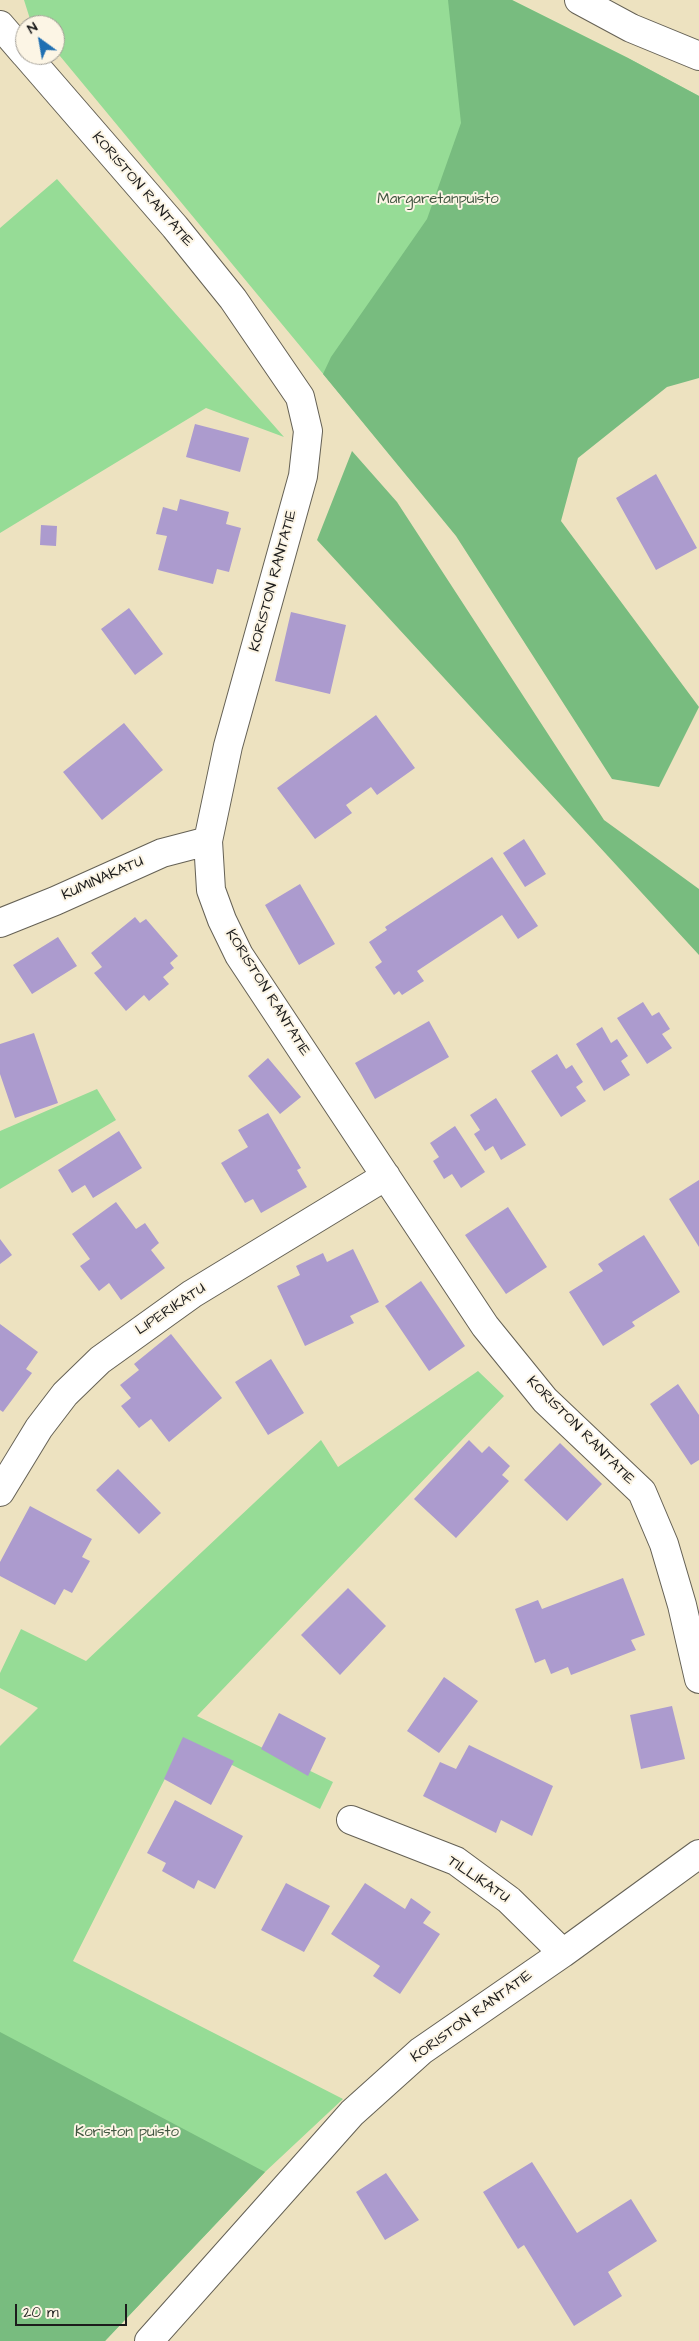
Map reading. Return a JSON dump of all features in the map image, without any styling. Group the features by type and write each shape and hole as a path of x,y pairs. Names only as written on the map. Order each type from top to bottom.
{"street":[{"path":"579,0 631,28 699,56"},
{"name":"KORISTON RANTATIE","path":"0,25 15,43"},
{"name":"KORISTON RANTATIE","path":"34,65 175,227 233,299 300,397 308,431 303,476 228,746 208,840 211,890 222,920 239,954 485,1326 545,1400 642,1492 664,1544 682,1605 699,1679"},
{"name":"KUMINAKATU","path":"0,922 54,901 162,852 208,840"},
{"name":"LIPERIKATU","path":"0,1492 39,1428 65,1394 100,1360 192,1294 386,1176"},
{"name":"TILLIKATU","path":"351,1820 456,1862 509,1900 563,1953"},
{"name":"KORISTON RANTATIE","path":"149,2341 352,2113 421,2051 563,1953 699,1854"}],"green space":[{"name":"Margaretanpuisto","path":"24,0 512,0 699,96 406,474 65,62 65,15 29,15"},
{"path":"448,0 512,0 699,96 699,378 667,387 578,458 561,521 699,707 659,787 612,779 456,536 323,374 331,357 427,219 461,123"},
{"path":"57,179 284,437 206,408 0,533 0,228"},
{"path":"352,451 397,502 604,820 699,889 699,955 317,540"},
{"path":"97,1089 116,1120 0,1189 0,1131"},
{"name":"Koriston puisto","path":"478,1371 504,1396 197,1716 333,1782 320,1809 184,1741 73,1961 343,2099 265,2172 105,2341 0,2341 0,1746 38,1708 0,1688 0,1673 21,1629 86,1661 321,1440 338,1467"},
{"path":"0,2032 265,2172 105,2341 0,2341"}],"building":[{"path":"195,424 249,438 240,472 186,457"},
{"path":"656,474 697,548 656,570 616,498"},
{"path":"180,499 229,512 226,524 241,528 229,572 217,569 213,584 158,570 167,536 156,534 163,507 177,511"},
{"path":"41,525 57,526 56,546 40,545"},
{"path":"129,608 163,654 135,675 101,629"},
{"path":"291,612 346,625 330,694 275,681"},
{"path":"376,715 415,768 377,795 371,787 346,805 352,813 315,839 277,788"},
{"path":"124,723 163,770 102,820 63,772"},
{"path":"524,839 546,874 525,887 503,853"},
{"path":"492,857 538,926 518,939 502,915 417,971 424,981 402,995 399,991 394,995 375,967 382,962 369,942 387,930 385,927"},
{"path":"300,884 335,944 299,965 265,905"},
{"path":"135,917 140,923 146,919 178,956 170,963 174,968 163,977 169,984 149,1001 144,995 126,1011 94,973 102,967 91,953"},
{"path":"58,937 77,966 32,994 13,965"},
{"path":"643,1002 652,1016 659,1012 670,1029 662,1034 672,1048 647,1064 617,1018"},
{"path":"429,1021 449,1057 375,1099 355,1063"},
{"path":"602,1027 611,1043 617,1039 628,1056 621,1061 630,1075 604,1091 576,1044"},
{"path":"34,1033 58,1103 15,1118 0,1074 0,1044"},
{"path":"557,1054 566,1069 572,1065 583,1082 576,1087 586,1101 561,1117 531,1071"},
{"path":"268,1058 301,1097 280,1114 248,1076"},
{"path":"496,1098 526,1145 501,1160 493,1146 485,1151 474,1134 480,1130 470,1115"},
{"path":"268,1113 301,1168 297,1170 307,1187 261,1213 253,1199 245,1203 221,1163 248,1147 238,1130"},
{"path":"455,1126 485,1172 461,1188 452,1174 444,1179 433,1161 439,1157 430,1143"},
{"path":"119,1131 142,1168 93,1198 85,1185 72,1193 58,1170"},
{"path":"699,1180 699,1247 669,1199"},
{"path":"116,1202 136,1229 145,1223 159,1243 151,1250 165,1268 121,1300 109,1283 99,1291 80,1266 90,1259 72,1234"},
{"path":"508,1207 547,1267 506,1294 465,1235"},
{"path":"644,1235 680,1292 632,1322 635,1326 603,1346 569,1292 603,1271 598,1264"},
{"path":"0,1239 12,1255 0,1264"},
{"path":"353,1249 379,1302 350,1316 354,1323 305,1346 277,1286 300,1275 296,1266 323,1253 327,1262"},
{"path":"421,1281 465,1346 429,1371 385,1306"},
{"path":"0,1324 38,1352 26,1369 32,1373 3,1412 0,1410"},
{"path":"171,1334 222,1398 169,1442 151,1419 139,1428 121,1406 131,1398 120,1385 139,1370 134,1364"},
{"path":"271,1359 304,1413 268,1435 235,1382"},
{"path":"678,1384 699,1415 699,1460 691,1465 650,1404"},
{"path":"469,1440 482,1453 489,1446 510,1466 502,1475 509,1481 456,1538 414,1499"},
{"path":"560,1443 602,1484 567,1521 524,1480"},
{"path":"118,1469 161,1513 139,1534 96,1490"},
{"path":"30,1506 92,1539 82,1557 90,1561 72,1593 64,1589 55,1605 0,1576 0,1562"},
{"path":"623,1578 645,1635 631,1640 636,1650 571,1675 568,1667 551,1674 545,1659 535,1663 515,1609 538,1600 542,1609"},
{"path":"348,1588 386,1626 340,1675 301,1635"},
{"path":"444,1677 478,1701 439,1753 407,1731"},
{"path":"672,1706 685,1759 641,1769 630,1715"},
{"path":"279,1713 326,1738 308,1776 261,1749"},
{"path":"183,1737 234,1761 211,1805 164,1779"},
{"path":"469,1745 553,1786 532,1836 501,1820 496,1833 423,1796 440,1762 456,1769"},
{"path":"175,1800 243,1836 215,1889 198,1880 194,1889 162,1871 166,1863 147,1853"},
{"path":"286,1883 330,1906 304,1952 261,1930"},
{"path":"365,1883 405,1909 411,1898 431,1912 423,1923 440,1934 400,1994 373,1976 380,1966 331,1934"},
{"path":"532,2162 577,2233 631,2199 657,2241 608,2272 622,2296 574,2326 524,2245 518,2249 483,2192"},
{"path":"386,2173 419,2220 385,2240 356,2192"}]}
